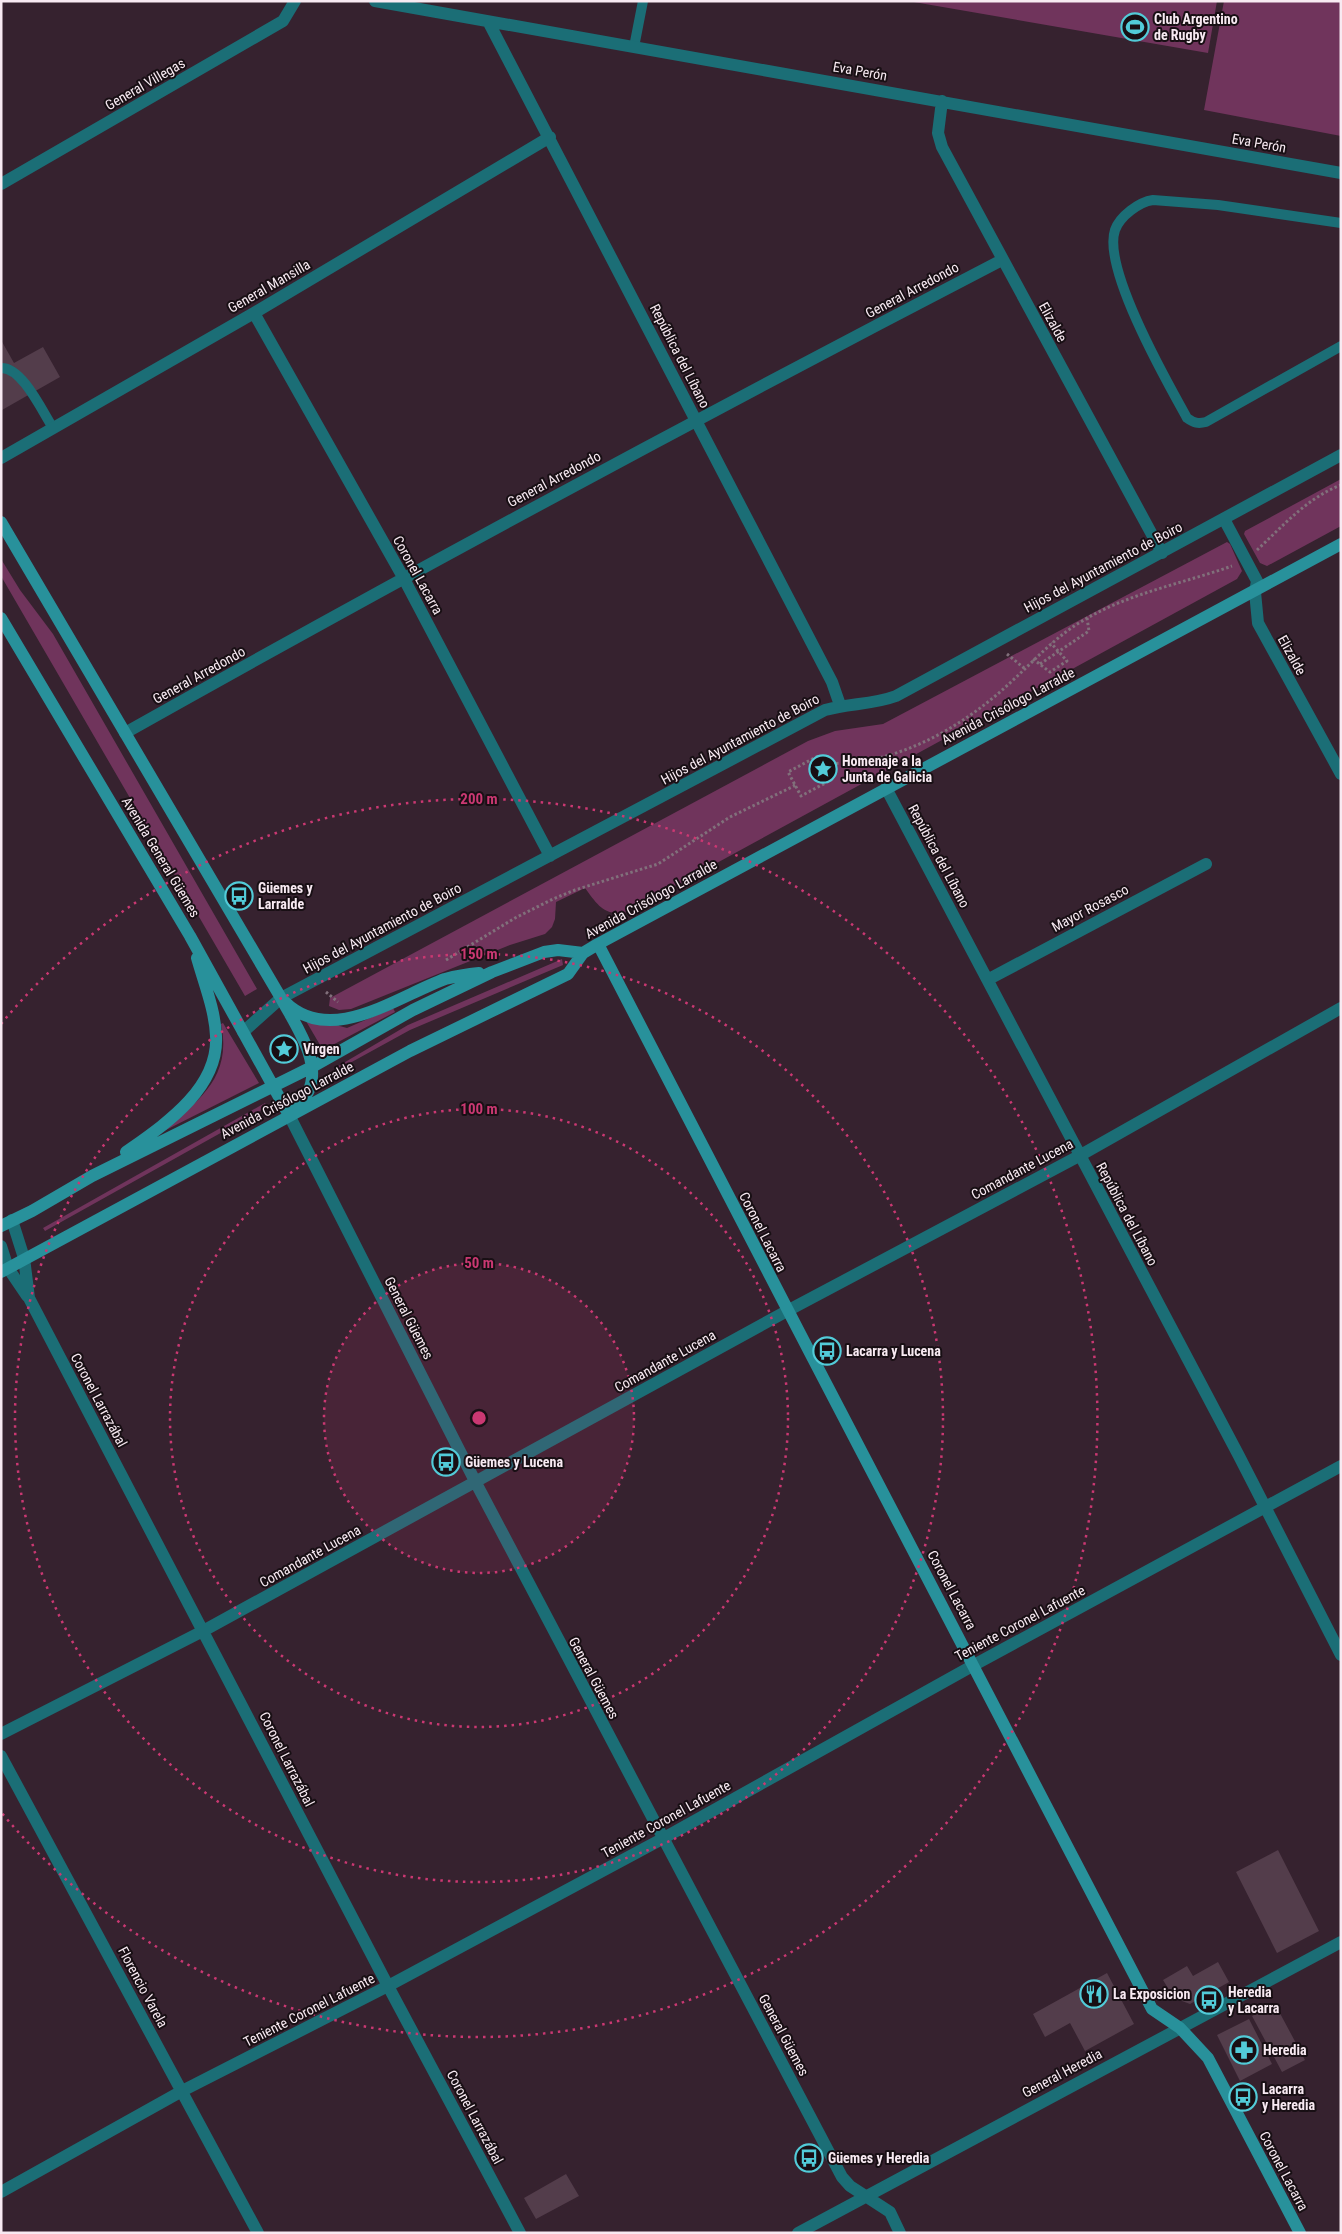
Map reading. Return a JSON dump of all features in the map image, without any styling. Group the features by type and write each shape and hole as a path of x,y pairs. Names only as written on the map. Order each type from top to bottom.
{"main road":[{"path":"1,522 281,998 303,1042 312,1067 308,1092 288,1115"},
{"name":"Avenida Crisólogo Larralde","path":"5,1270 288,1115 568,974 583,953 598,944 1341,544"},
{"name":"Avenida General Güemes","path":"1,618 190,936 288,1115"},
{"path":"92,1176 171,1117 202,1086 209,1076 215,1057 214,1020 190,936"},
{"name":"Coronel Lacarra","path":"598,944 787,1311 974,1665 1152,2009 1180,2028 1200,2047 1208,2058 1300,2233"},
{"name":"Avenida Crisólogo Larralde","path":"7,1223 92,1176 312,1067 413,1010 492,972 544,952 558,950 583,953"},
{"path":"281,998 297,1011 323,1020 336,1020 364,1013 446,979 492,972"}],"street":[{"name":"General Villegas","path":"1,184 283,21 295,1"},
{"name":"Eva Perón","path":"375,1 1341,173"},
{"name":"República del Líbano","path":"489,22 832,682 840,705"},
{"name":"Elizalde","path":"942,101 938,134 942,148 1162,553"},
{"name":"General Mansilla","path":"1,458 254,313 550,137"},
{"name":"General Arredondo","path":"125,733 403,577 696,419 1002,260"},
{"name":"Coronel Lacarra","path":"254,313 403,577 550,856"},
{"name":"Hijos del Ayuntamiento de Boiro","path":"243,1032 281,998 825,710 840,705 868,704 896,696 1341,455"},
{"name":"Elizalde","path":"1224,519 1257,581 1255,592 1258,623 1341,774"},
{"name":"República del Líbano","path":"886,788 989,979 1079,1156 1341,1656"},
{"name":"Mayor Rosasco","path":"989,979 1206,864"},
{"name":"Comandante Lucena","path":"1,1734 203,1631 787,1311 1079,1156 1341,1008"},
{"name":"General Güemes","path":"288,1115 476,1483 662,1839 842,2177 864,2196 890,2212 900,2233"},
{"name":"Coronel Larrazábal","path":"7,1223 24,1258 29,1298"},
{"name":"Coronel Larrazábal","path":"1,1246 5,1270 29,1298 388,1986 520,2233"},
{"name":"Teniente Coronel Lafuente","path":"1,2192 182,2091 388,1986 662,1839 974,1665 1341,1466"},
{"name":"Florencio Varela","path":"1,1756 258,2233"},
{"name":"General Heredia","path":"798,2233 1341,1942"}],"lane":[{"path":"634,47 643,1"},
{"path":"1341,223 1218,205 1153,200 1144,202 1120,220 1115,231 1114,244 1133,313 1178,402 1187,418 1193,422 1198,424 1206,422 1341,346"},
{"path":"1,368 8,368 18,374 53,428"}],"path":[{"path":"821,763 846,764 870,760 902,751 927,740 983,706 1051,643 1087,618 1155,590 1187,582 1246,561 1320,494 1341,485"},
{"path":"1040,664 1089,631 1087,618"},
{"path":"1033,659 1050,672 1067,661 1051,643"},
{"path":"818,756 821,763 831,780 802,796 788,772 818,756"},
{"path":"438,965 515,918 553,899 575,890 658,864 730,817 796,785"},
{"path":"314,982 341,1005"}],"shaded area":[{"name":"Club Argentino de Rugby","path":"908,1 1217,1 1208,53"},
{"path":"1224,1 1341,1 1341,136 1204,110"},
{"path":"1341,479 1341,526 1267,566 1260,563 1244,534 1245,531"},
{"path":"1227,542 1230,544 1242,571 1237,579 627,912 612,913 607,911 597,904 585,888 556,902 555,919 552,927 545,934 510,945 351,1009 339,1010 329,1006 330,998 808,741 835,731 883,724"},
{"path":"1,559 20,590 53,634 257,989 245,996 1,576"},
{"path":"562,959 563,965 410,1030 339,1069 335,1068 408,1025"},
{"path":"393,1008 395,1012 323,1050 303,1016 347,1028"},
{"path":"223,1023 259,1083 156,1135 197,1101 216,1076 221,1061 223,1044 221,1024"},
{"path":"284,1039 292,1042 295,1050 292,1058 284,1061 276,1058 273,1050 276,1042"},
{"path":"265,1103 267,1107 45,1231 43,1228"}],"building":[{"path":"1,340 14,363 43,347 60,377 2,410"},
{"path":"1278,1850 1319,1931 1277,1953 1236,1872"},
{"path":"1218,1962 1229,1982 1190,2004 1174,1998 1163,1980 1187,1966 1193,1976"},
{"name":"La Exposicion","path":"1107,1973 1134,2024 1085,2051 1070,2023 1045,2037 1033,2014"},
{"path":"1275,2004 1305,2060 1282,2072 1252,2016"},
{"name":"Heredia","path":"1249,2019 1272,2064 1240,2081 1217,2035"},
{"path":"566,2174 579,2196 536,2219 524,2198"}],"place":[{"name":"Club Argentino de Rugby","path":"1135,27"},
{"name":"Homenaje a la Junta de Galicia","path":"823,769"},
{"name":"Güemes y Larralde","path":"239,896"},
{"name":"Virgen","path":"284,1049"},
{"name":"Lacarra y Lucena","path":"827,1351"},
{"name":"Güemes y Lucena","path":"446,1462"},
{"name":"La Exposicion","path":"1094,1994"},
{"name":"Heredia y Lacarra","path":"1209,2000"},
{"name":"Heredia","path":"1244,2050"},
{"name":"Lacarra y Heredia","path":"1243,2097"},
{"name":"Güemes y Heredia","path":"809,2158"}]}
